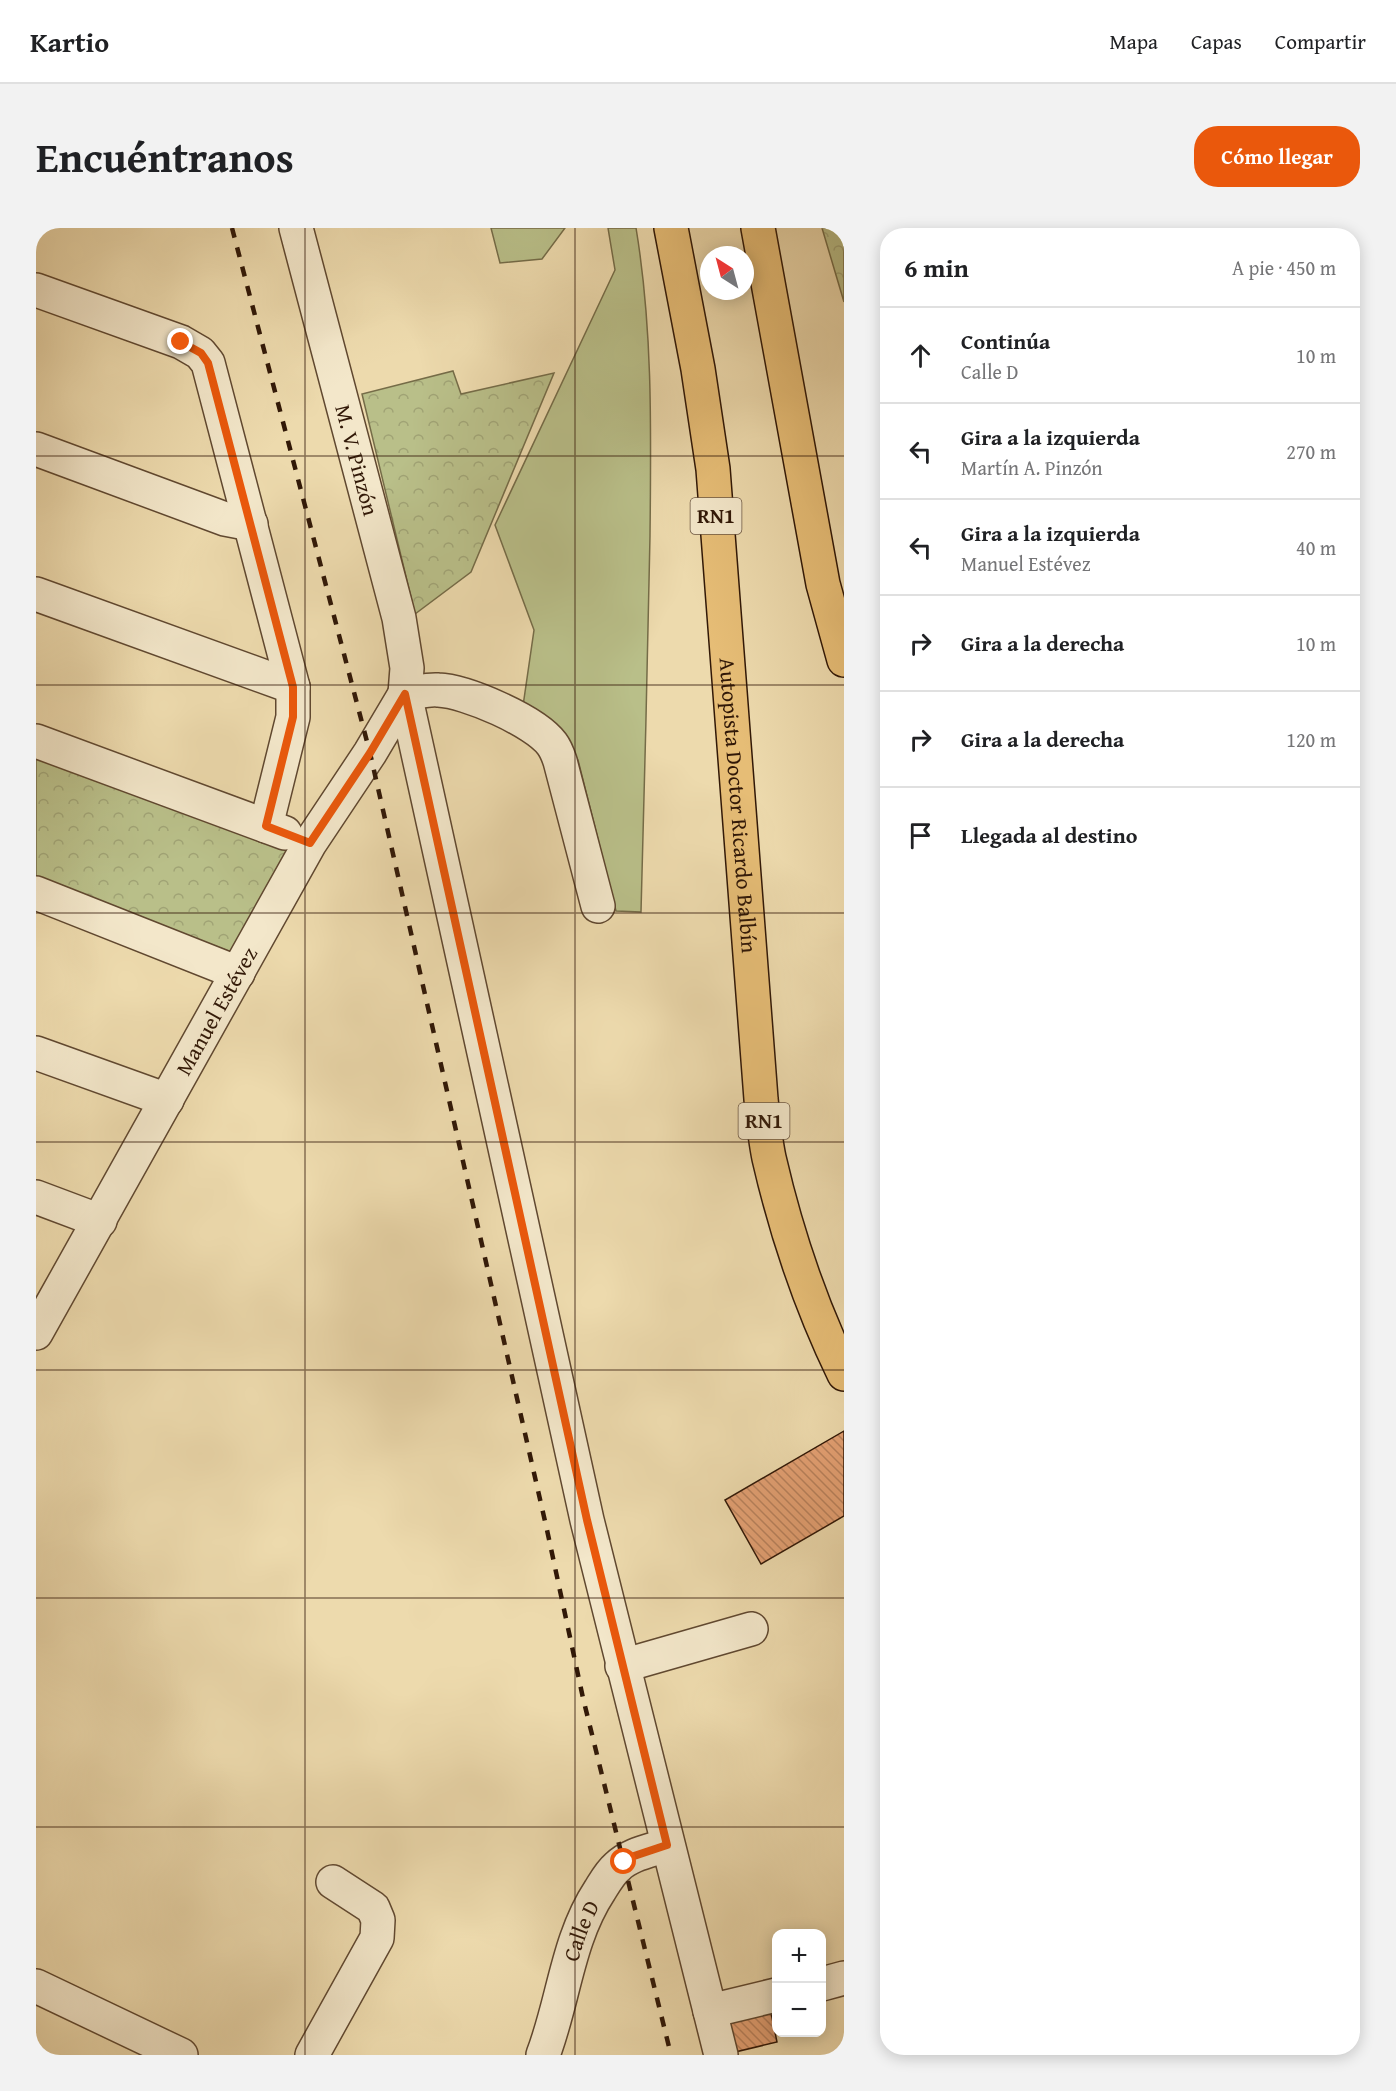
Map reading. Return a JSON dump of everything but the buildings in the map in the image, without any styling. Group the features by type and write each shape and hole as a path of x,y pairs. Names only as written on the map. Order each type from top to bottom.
{"highway":[{"name":"Autopista Doctor Ricardo Balbín","path":"671,228 698,369 713,469 761,1099 768,1156 805,1282 844,1374"},
{"path":"758,228 823,584 844,660"},
{"path":"823,584 844,617"}],"street":[{"name":"M. V. Pinzón","path":"296,228 399,618 407,668 405,694"},
{"path":"36,290 181,342 201,353 208,363 293,687 293,717 266,826"},
{"path":"36,449 225,519 251,524"},
{"path":"36,594 293,687"},
{"path":"597,906 560,760 551,743 518,717 450,691 435,689 405,694 587,1520 721,2055"},
{"name":"Manuel Estévez","path":"36,1333 310,843 370,753 405,694"},
{"path":"36,741 310,843"},
{"path":"36,893 238,973"},
{"path":"36,1053 167,1100"},
{"path":"36,1197 100,1221"},
{"path":"622,1666 750,1629"},
{"name":"Calle D","path":"543,2055 552,2033 573,1947 592,1903 616,1867 631,1857 667,1845"},
{"path":"312,2055 376,1938 378,1920 373,1908 333,1882"},
{"path":"826,1983 844,1978"},
{"path":"36,1986 181,2055"},
{"path":"710,2011 772,1996"}],"green space":[{"path":"491,228 565,228 542,259 500,263"},
{"path":"608,228 636,228 642,266 648,343 650,536 641,912 616,911 578,760 567,738 523,706 534,630 495,525 615,270"},
{"path":"822,228 844,228 844,302"},
{"path":"453,371 461,394 554,373 471,572 415,614 362,394"},
{"path":"36,756 288,849 231,952 36,880"}],"railway":[{"path":"232,228 370,753 547,1530 583,1698 671,2055"}],"route":[{"path":"181,342 201,353 208,363 293,687 293,717 266,826 310,843 370,753 405,694 587,1520 667,1845 631,1857 624,1862"}]}
